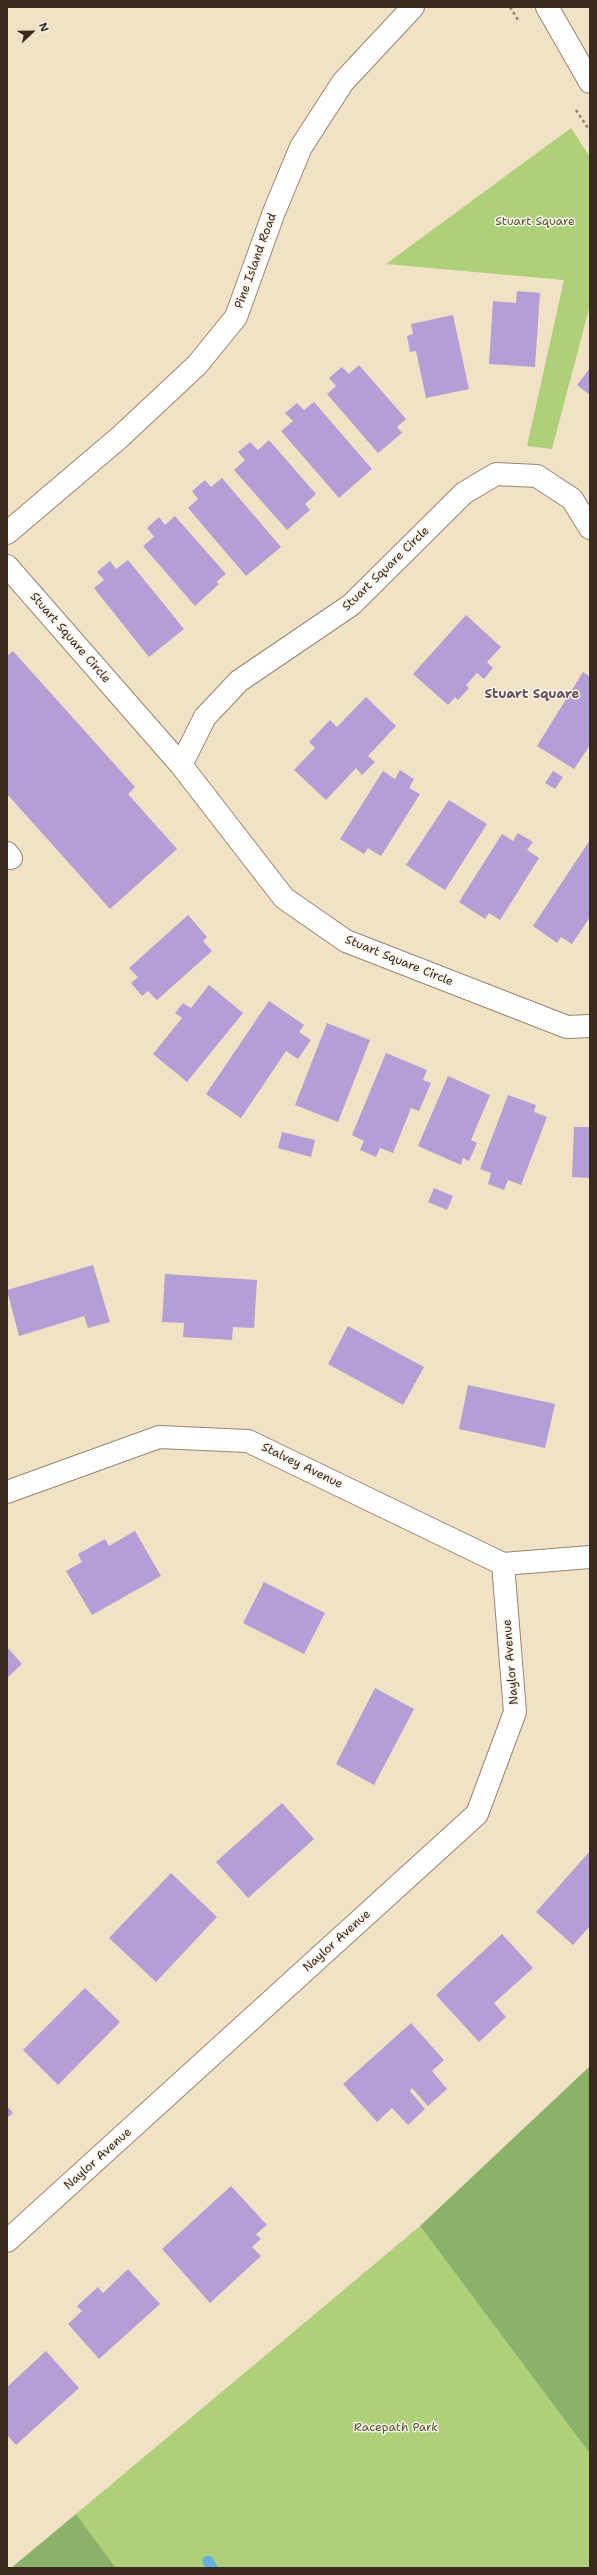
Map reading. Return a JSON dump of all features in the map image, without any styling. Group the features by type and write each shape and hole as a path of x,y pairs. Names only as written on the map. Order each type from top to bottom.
{"street":[{"name":"Pine Island Road","path":"7,533 120,437 191,370 236,317 274,212 301,147 342,82 413,7"},
{"path":"547,7 590,82"},
{"name":"Stuart Square Circle","path":"182,765 205,717 239,681 351,605 464,493 496,474 537,476 572,499 590,528"},
{"name":"Stuart Square Circle","path":"7,566 182,765 284,898 346,941 567,1027 590,1026"},
{"name":"Stalvey Avenue","path":"7,1492 159,1437 248,1440 503,1564"},
{"path":"503,1564 590,1557"},
{"name":"Naylor Avenue","path":"7,2241 476,1814 515,1712 503,1564"}],"green space":[{"name":"Stuart Square","path":"571,128 590,157 590,305 552,449 527,446 564,280 386,264"},
{"path":"590,2066 590,2454 420,2226"},
{"name":"Racepath Park","path":"420,2226 590,2454 590,2568 116,2568 76,2514"},
{"path":"76,2514 116,2568 11,2568"}],"building":[{"path":"517,291 540,293 535,367 489,364 493,301 516,303"},
{"path":"453,315 469,389 426,398 416,351 410,352 407,336 413,334 411,324"},
{"path":"359,365 406,419 397,427 402,433 378,453 327,394 336,386 329,378 342,367 349,374"},
{"path":"590,368 590,395 577,385"},
{"path":"314,402 372,469 339,498 281,431 293,421 285,413 297,403 304,410"},
{"path":"269,440 316,494 305,504 310,510 287,530 234,470 245,460 238,452 250,442 258,450"},
{"path":"222,478 281,547 246,576 188,508 198,499 192,491 205,480 211,487"},
{"path":"175,516 226,574 216,582 219,584 195,606 143,546 154,537 147,528 159,517 165,525"},
{"path":"128,560 184,629 149,657 94,588 104,580 97,572 110,561 116,569"},
{"path":"466,615 501,647 487,662 493,668 484,679 477,673 466,685 469,688 458,700 455,697 448,705 413,674"},
{"path":"13,651 135,787 128,794 177,849 110,909 7,794 7,656"},
{"path":"583,672 590,677 590,745 574,769 537,746"},
{"path":"366,697 396,726 368,756 375,762 362,775 356,768 326,800 294,770 315,748 309,742 330,720 337,727"},
{"path":"400,770 414,779 409,788 420,794 381,856 368,848 364,854 340,839 383,771 395,779"},
{"path":"553,771 563,777 555,789 545,783"},
{"path":"449,800 487,824 445,890 406,865"},
{"path":"518,833 533,842 527,850 539,858 500,920 489,913 485,919 459,902 502,834 513,841"},
{"path":"590,840 590,917 572,944 561,937 557,943 533,926"},
{"path":"188,915 207,937 203,941 212,951 157,1000 148,991 142,996 131,983 138,977 129,968"},
{"path":"209,985 243,1013 187,1082 153,1054 182,1018 175,1013 183,1003 191,1008"},
{"path":"269,1001 304,1025 299,1032 311,1040 298,1059 286,1051 241,1118 206,1094"},
{"path":"327,1023 370,1040 338,1122 295,1105"},
{"path":"386,1053 427,1070 423,1080 431,1083 419,1111 411,1108 393,1153 380,1148 376,1157 360,1150 364,1141 352,1135"},
{"path":"448,1076 490,1095 471,1140 477,1143 469,1161 463,1158 461,1165 418,1146"},
{"path":"508,1095 536,1105 534,1112 547,1117 521,1185 508,1180 504,1190 488,1184 491,1173 480,1169"},
{"path":"574,1127 590,1127 590,1178 572,1177"},
{"path":"282,1132 315,1140 311,1157 278,1148"},
{"path":"434,1188 453,1196 447,1210 428,1202"},
{"path":"93,1265 110,1322 88,1328 84,1316 19,1336 7,1290"},
{"path":"165,1274 257,1280 254,1328 233,1327 232,1340 183,1337 184,1323 162,1322"},
{"path":"348,1326 424,1367 403,1405 328,1364"},
{"path":"468,1385 555,1404 545,1448 459,1429"},
{"path":"135,1531 161,1576 92,1615 66,1571 82,1562 78,1554 105,1539 109,1546"},
{"path":"264,1582 325,1613 304,1654 243,1623"},
{"path":"7,1647 22,1664 7,1678"},
{"path":"375,1688 414,1709 374,1785 336,1764"},
{"path":"282,1803 314,1839 248,1898 216,1862"},
{"path":"590,1851 590,1926 573,1945 536,1912"},
{"path":"171,1873 217,1917 156,1982 109,1938"},
{"path":"502,1934 533,1968 494,2003 506,2017 479,2042 436,1995"},
{"path":"85,1988 120,2022 58,2085 23,2050"},
{"path":"411,2023 444,2060 432,2071 447,2089 428,2106 412,2088 410,2091 425,2109 408,2125 392,2108 377,2122 343,2084"},
{"path":"7,2106 13,2113 7,2118"},
{"path":"231,2186 267,2225 256,2234 261,2239 252,2247 261,2256 210,2303 162,2249"},
{"path":"128,2269 160,2304 99,2359 68,2324 82,2311 77,2306 98,2287 103,2293"},
{"path":"46,2351 79,2388 16,2445 7,2435 7,2387"}],"waterway":[{"path":"208,2561 212,2568"}],"district":[{"name":"Stuart Square","path":"532,695"}]}
